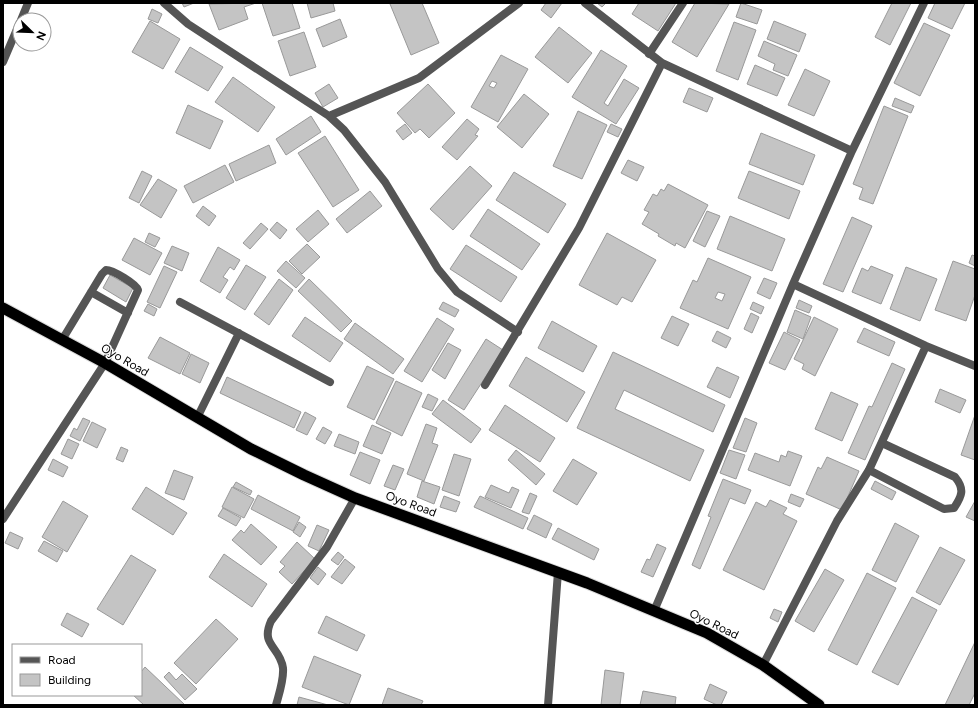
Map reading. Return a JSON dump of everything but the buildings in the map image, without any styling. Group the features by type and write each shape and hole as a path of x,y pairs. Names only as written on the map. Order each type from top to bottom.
{"highway":[{"name":"Oyo Road","path":"3,308 105,364 197,418 304,475 355,498 558,572 654,610 707,633 763,664 820,705"}],"street":[{"path":"164,3 188,24 329,116 344,130 385,182 438,269 457,292 518,332"},
{"path":"329,116 419,78 518,3"},
{"path":"585,3 662,63 852,151"},
{"path":"649,54 684,3"},
{"path":"654,610 793,284 852,151 924,3"},
{"path":"3,62 12,40"},
{"path":"484,385 518,332 579,228 662,63"},
{"path":"3,519 105,364 138,293 137,288 111,271 106,270 102,274 62,340"},
{"path":"793,284 926,346 975,366"},
{"path":"91,292 128,313"},
{"path":"180,302 330,382"},
{"path":"197,418 239,333"},
{"path":"763,664 837,521 869,470 926,346"},
{"path":"869,470 944,509 954,508 960,500 963,493 960,484 955,477 882,443"},
{"path":"276,705 283,670 281,659 267,638 266,631 271,621 327,547 355,498"},
{"path":"548,705 558,572"}]}
